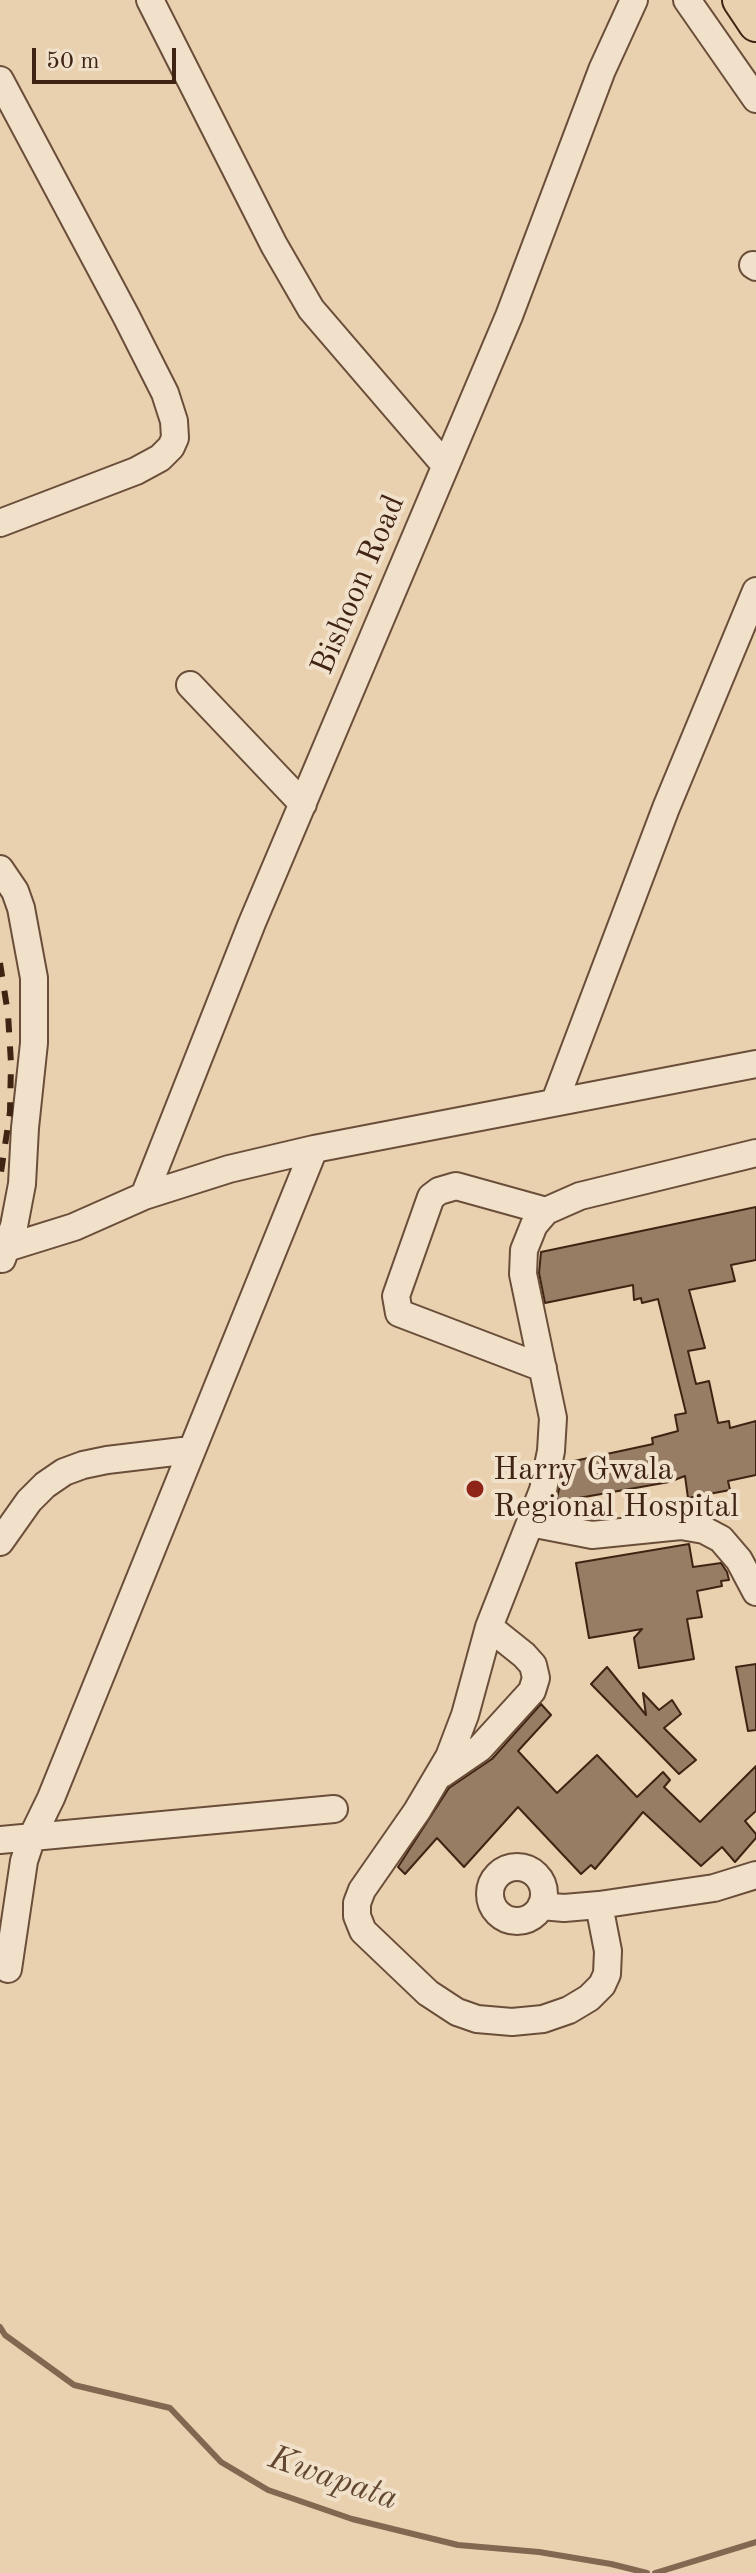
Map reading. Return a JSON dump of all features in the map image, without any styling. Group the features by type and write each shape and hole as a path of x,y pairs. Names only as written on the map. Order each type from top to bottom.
{"main road":[{"path":"740,0 756,24"}],"street":[{"path":"150,0 274,245 311,309 445,465"},
{"name":"Bishoon Road","path":"144,1196 252,923 509,316 602,70 634,0"},
{"path":"687,0 756,99"},
{"path":"0,80 165,393 174,421 175,438 160,458 136,471 0,523"},
{"path":"555,1101 666,808 756,591"},
{"path":"190,685 303,804"},
{"path":"0,869 15,891 21,908 34,978 34,1043 22,1184 14,1226 2,1254"},
{"path":"2,1254 144,1196 229,1169 314,1149 756,1064"},
{"path":"8,1969 24,1861 32,1837 51,1798 314,1149"},
{"path":"599,1905 608,1951 607,1974 602,1985 589,1998 569,2010 543,2019 512,2022 477,2019 457,2012 428,1993 363,1931 357,1916 357,1903 362,1890 417,1811 449,1757 465,1715 489,1627 543,1490 551,1451 553,1418 523,1274 524,1250 534,1225 546,1211 580,1196 756,1153"},
{"path":"543,1368 399,1313 396,1296 431,1197 439,1191 456,1186 546,1211"},
{"path":"0,1542 29,1501 64,1472 107,1460 191,1450"},
{"path":"530,1523 592,1535 681,1526 704,1530 721,1539 739,1560 756,1592"},
{"path":"436,1779 480,1748 532,1691 536,1678 533,1665 489,1627"},
{"path":"0,1840 334,1809"},
{"path":"541,1906 599,1905 714,1888 756,1875"}],"building":[{"path":"756,1207 756,1260 731,1265 735,1281 689,1290 705,1348 688,1351 696,1384 709,1381 718,1423 729,1421 730,1428 756,1421 756,1475 728,1481 730,1490 688,1498 685,1476 669,1482 556,1502 565,1463 653,1444 652,1438 678,1431 675,1415 686,1413 658,1299 642,1303 641,1298 634,1300 633,1285 545,1303 539,1273 541,1252"},
{"path":"689,1544 693,1567 721,1563 729,1580 721,1581 722,1586 697,1591 702,1617 687,1619 694,1659 639,1668 634,1638 642,1629 589,1638 576,1563"},
{"path":"756,1664 756,1730 748,1731 736,1667"},
{"path":"607,1667 646,1715 643,1693 659,1710 672,1700 681,1714 664,1728 696,1760 679,1774 591,1684"},
{"path":"541,1704 551,1715 518,1751 557,1793 597,1755 637,1797 663,1772 670,1780 664,1787 700,1822 756,1766 756,1811 745,1821 756,1838 735,1862 722,1847 701,1866 643,1812 595,1869 591,1865 581,1874 518,1807 464,1867 437,1838 405,1874 398,1867 449,1788 492,1759"}],"waterway":[{"name":"Kwapata","path":"0,2327 5,2335 74,2385 170,2408 221,2462 268,2490 352,2519 458,2545 539,2552 647,2573"},
{"name":"Kwapata","path":"655,2573 756,2542"}],"railway":[{"path":"0,963 11,1063 10,1112 0,1179"}],"place":[{"name":"Harry Gwala Regional Hospital","path":"475,1489"}]}
